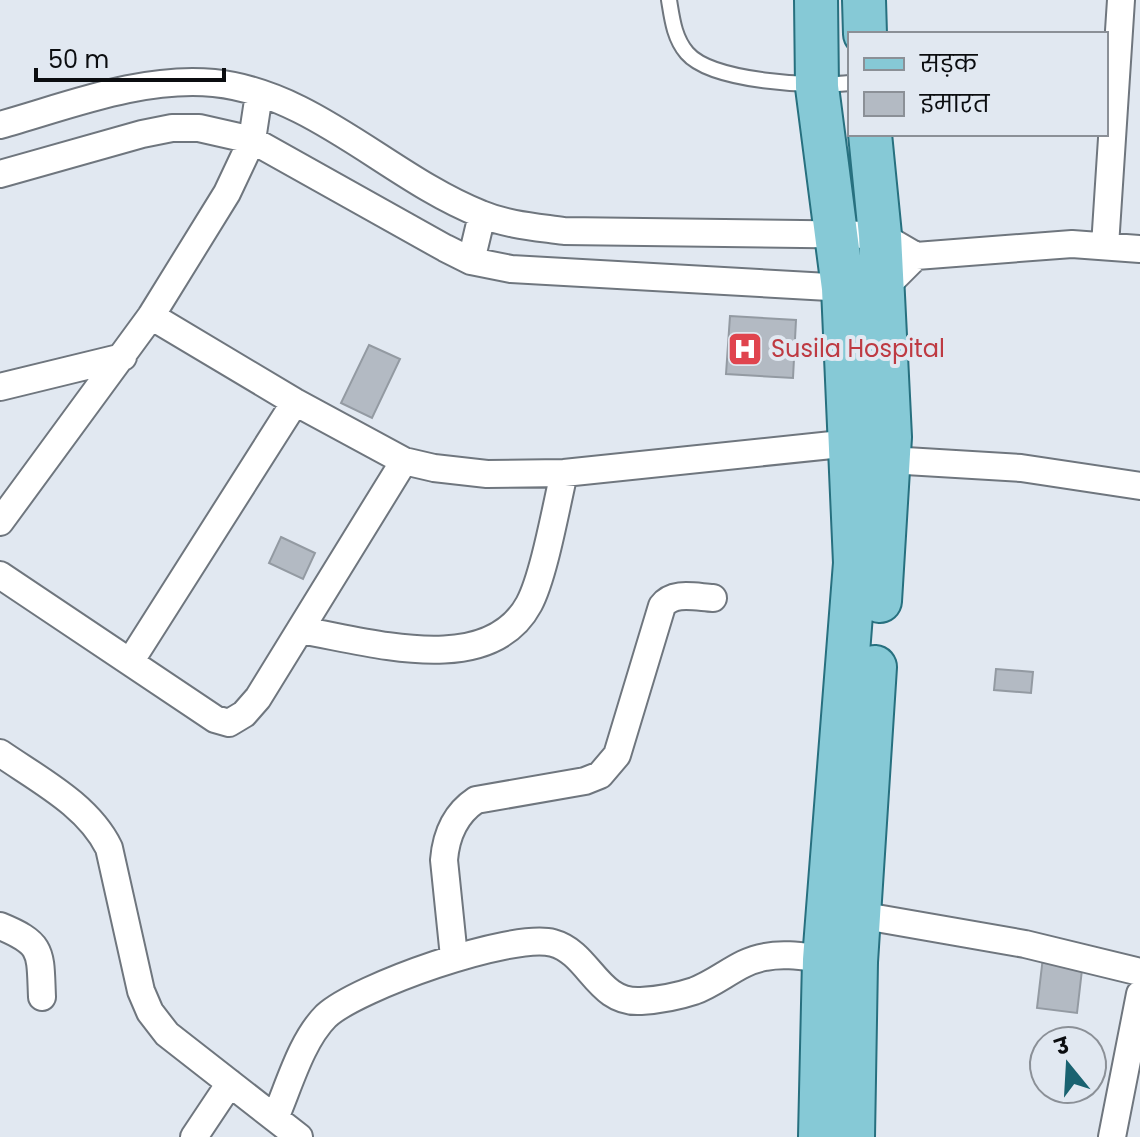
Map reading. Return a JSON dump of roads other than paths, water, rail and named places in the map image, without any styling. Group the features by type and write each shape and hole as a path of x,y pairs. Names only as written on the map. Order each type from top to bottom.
{"main road":[{"path":"816,0 834,85 838,235 862,289 889,460 859,915 840,961 853,1137"},
{"path":"864,0 865,32"},
{"path":"820,1137 840,961 855,563 851,443 862,289 880,235 870,136"}],"street":[{"path":"1105,246 1121,0"},
{"path":"0,125 129,89 169,83 215,83 259,94 302,112 482,215 564,231 880,235 916,256"},
{"path":"0,522 123,357 227,193 252,140 259,94"},
{"path":"0,174 172,128 199,128 252,140 471,261 511,269 862,289 916,256 1032,246 1140,249"},
{"path":"471,261 482,215"},
{"path":"151,316 295,402 404,461 487,474 564,473 851,443"},
{"path":"0,387 123,357"},
{"path":"130,662 295,402"},
{"path":"889,460 1021,468 1140,486"},
{"path":"0,575 215,719 229,723 244,714 258,698 404,461"},
{"path":"300,630 427,650 463,649 497,638 518,621 531,601 564,473"},
{"path":"454,957 444,860 445,845 463,808 476,800 585,781 600,775 617,755 662,606 667,599 679,596 713,598"},
{"path":"0,753 82,811 99,828 109,848 141,991 150,1012 167,1034 299,1137"},
{"path":"859,915 1025,944 1140,972"},
{"path":"0,926 29,938 38,948 42,997"},
{"path":"275,1118 310,1039 327,1015 454,957 534,940 557,944 575,957 603,989 620,999 640,1001 694,991 764,957 789,955 840,961"},
{"path":"1112,1137 1130,1097 1140,994"},
{"path":"194,1137 230,1083"}],"lane":[{"path":"669,0 673,28 687,53 709,69 834,85"}],"place":[{"name":"Susila Hospital","path":"745,349"}]}
